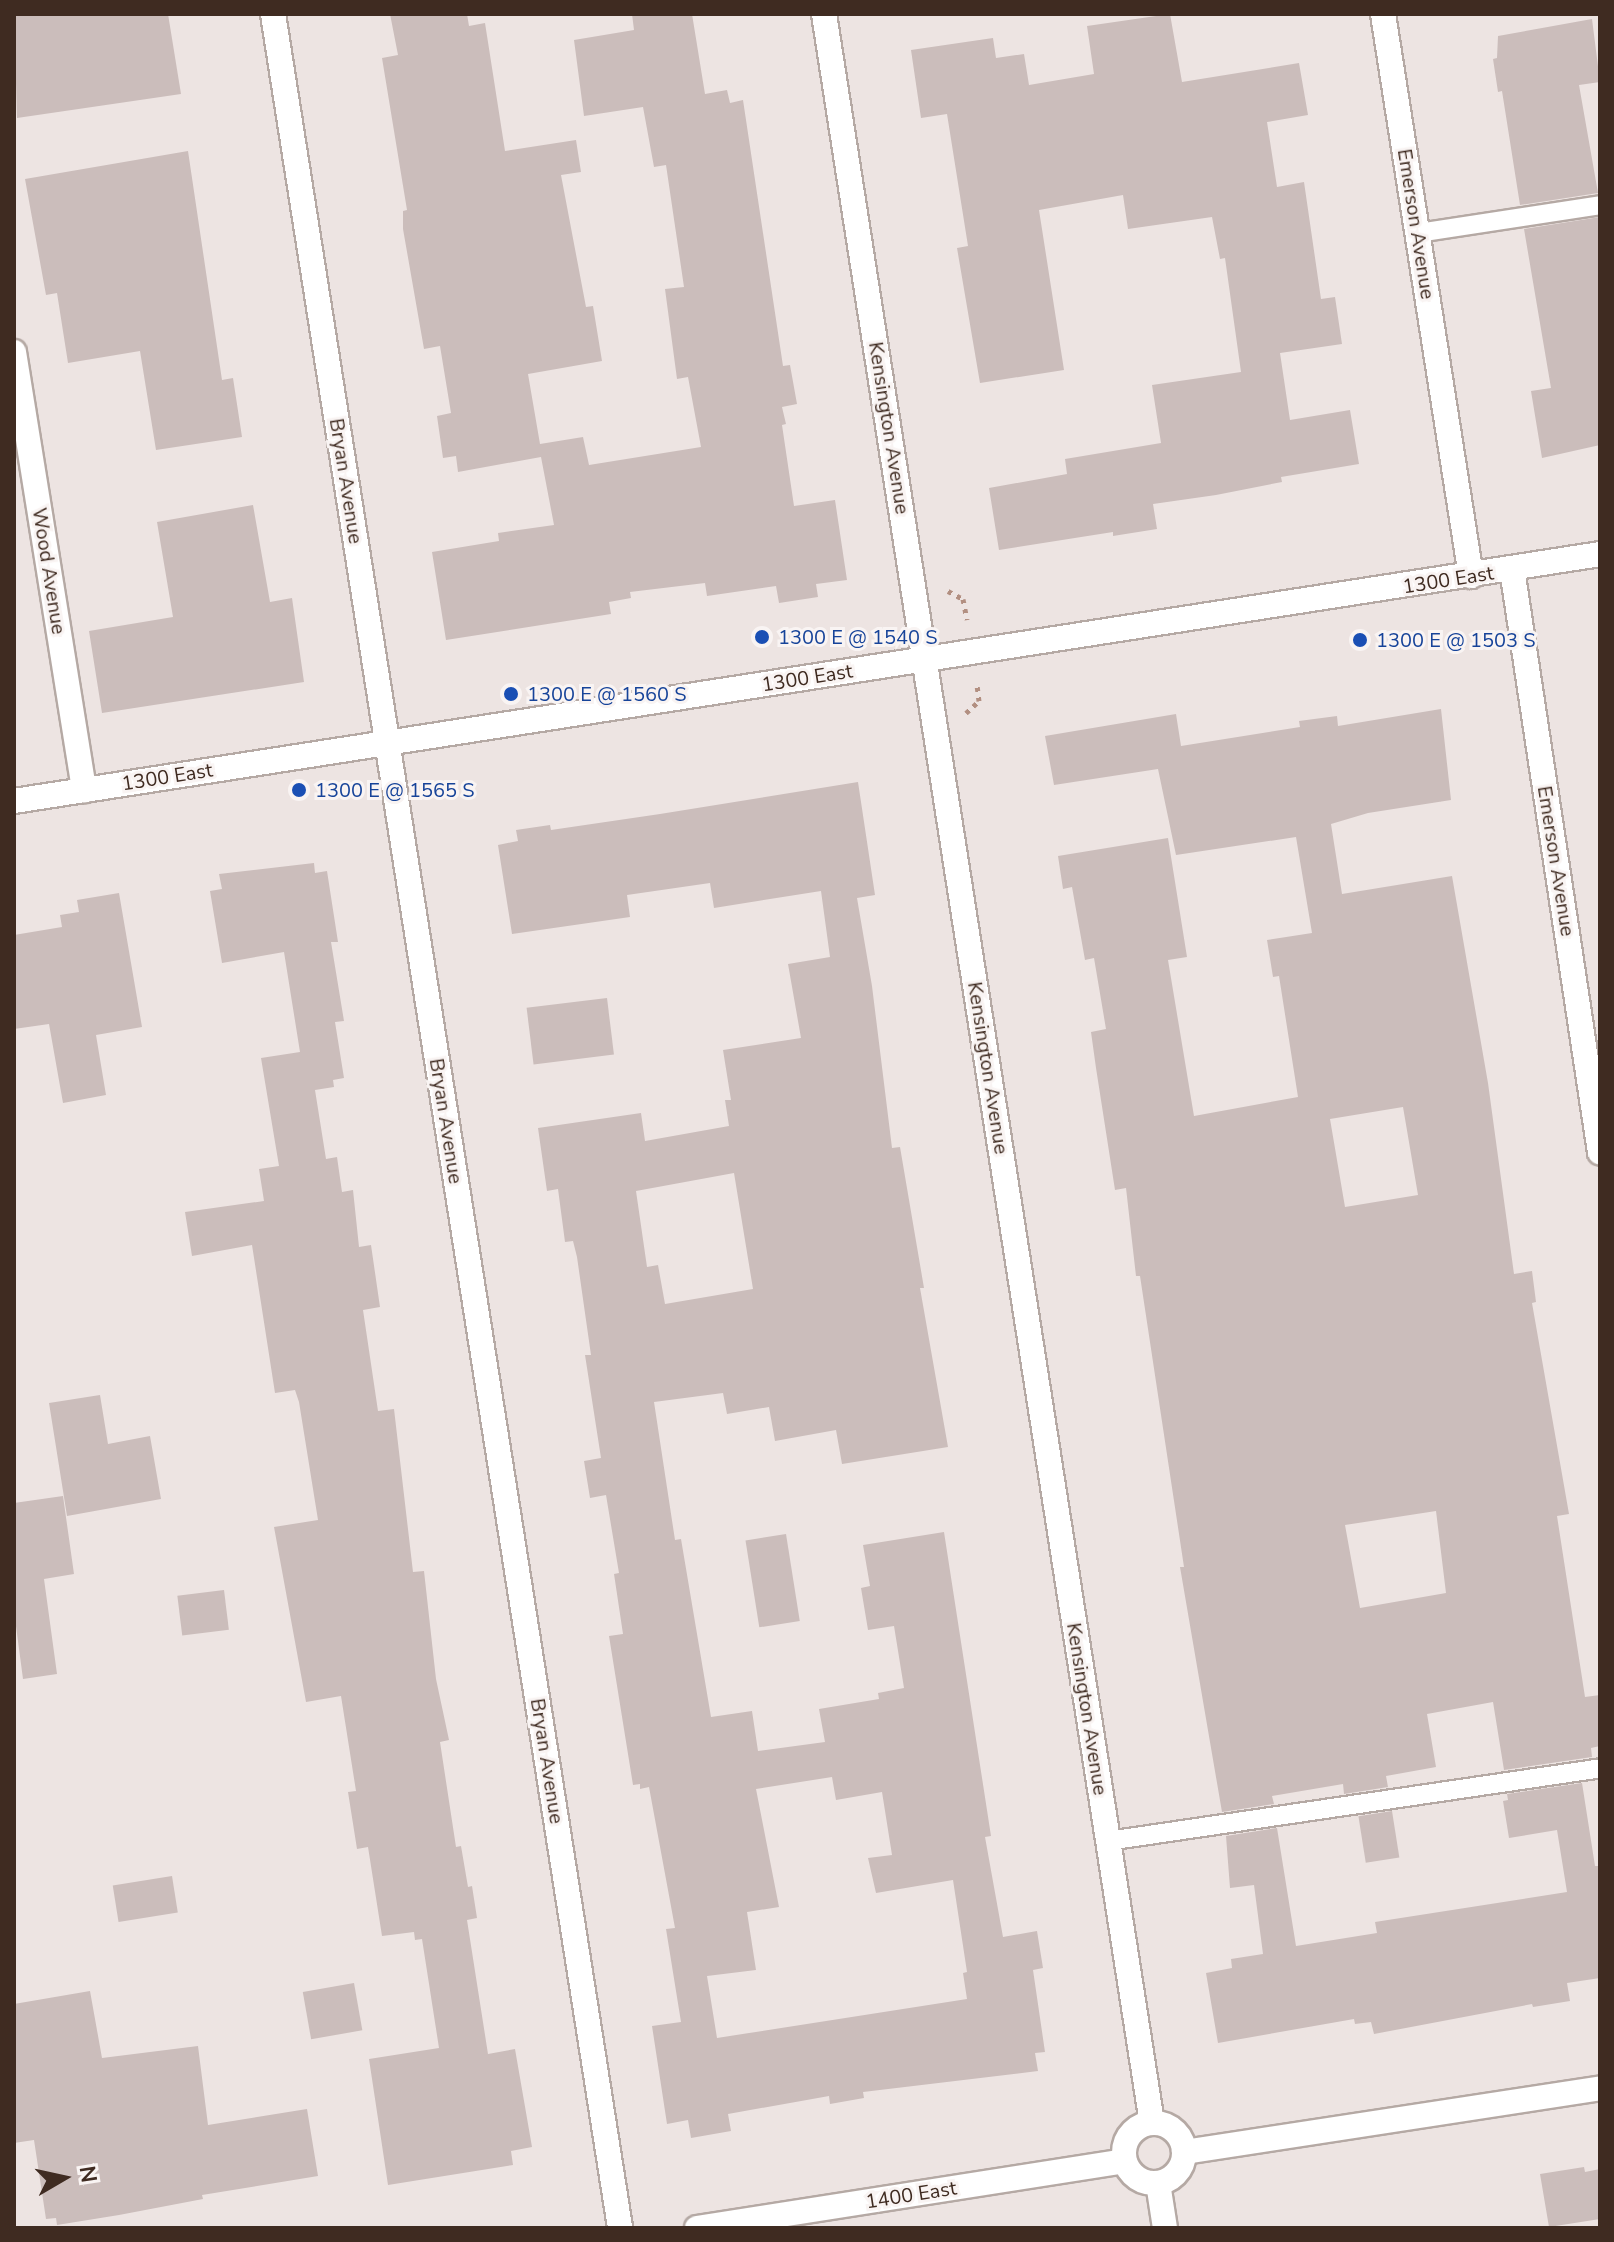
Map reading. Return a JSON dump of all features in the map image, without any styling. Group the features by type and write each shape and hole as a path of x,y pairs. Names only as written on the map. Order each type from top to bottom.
{"street":[{"name":"Bryan Avenue","path":"273,14 620,2228"},
{"name":"Kensington Avenue","path":"824,14 1152,2122"},
{"name":"Emerson Avenue","path":"1383,14 1471,576"},
{"name":"Wood Avenue","path":"14,352 84,790"},
{"name":"1300 East","path":"14,801 1600,554"},
{"name":"Emerson Avenue","path":"1512,569 1600,1152"},
{"path":"1184,2152 1600,2088"},
{"path":"1152,2122 1162,2123 1178,2134 1184,2152 1180,2169 1158,2183 1140,2180 1124,2161 1127,2139 1133,2131 1152,2122"},
{"name":"1400 East","path":"697,2228 1124,2161"},
{"path":"1158,2183 1165,2228"}],"lane":[{"path":"1418,233 1600,205"},
{"path":"1108,1841 1600,1768"}],"building":[{"path":"14,14 168,14 181,94 17,118"},
{"path":"390,14 467,14 469,26 485,23 505,151 576,140 581,172 561,175 586,307 593,306 602,361 528,374 540,444 583,437 589,465 701,447 688,377 677,379 665,289 684,287 666,165 654,167 643,107 584,116 574,40 634,30 632,14 692,14 705,94 727,90 730,103 743,100 783,366 790,365 797,404 782,407 794,506 835,500 847,580 816,584 818,597 779,603 776,586 707,596 705,583 630,592 631,598 609,602 611,614 446,640 432,552 499,541 498,533 554,525 541,457 458,472 456,456 443,458 437,416 451,413 440,346 424,349 403,229 403,211 407,210 382,58 398,55"},
{"path":"1170,14 1182,82 1299,63 1308,115 1267,122 1277,187 1304,182 1321,299 1335,297 1342,344 1280,353 1290,420 1350,410 1359,464 1281,477 1282,482 1216,495 1153,504 1157,529 1113,536 1113,532 999,550 989,488 1067,474 1065,459 1161,443 1152,385 1241,372 1225,258 1220,259 1212,217 1128,229 1123,195 1039,210 1064,370 980,383 957,248 968,246 947,114 921,118 911,50 993,38 996,58 1024,54 1029,85 1094,74 1087,26"},
{"path":"1592,19 1600,82 1579,85 1598,193 1520,205 1502,91 1498,92 1493,59 1497,58 1498,36"},
{"path":"188,151 222,380 233,378 242,437 156,450 140,351 68,363 57,293 46,295 25,179"},
{"path":"1600,217 1600,445 1542,458 1531,391 1551,388 1524,229"},
{"path":"253,505 270,602 292,598 304,682 102,713 89,631 173,617 157,522"},
{"path":"1441,709 1451,800 1368,813 1331,824 1342,894 1452,876 1488,1083 1514,1274 1532,1271 1536,1302 1532,1303 1569,1514 1557,1516 1585,1697 1600,1695 1600,1746 1591,1748 1592,1757 1504,1770 1493,1702 1427,1714 1436,1767 1386,1776 1388,1787 1344,1794 1343,1784 1272,1796 1274,1804 1222,1812 1180,1567 1184,1567 1140,1276 1136,1276 1126,1188 1115,1190 1096,1068 1091,1032 1106,1029 1094,958 1085,960 1072,887 1063,889 1058,856 1168,838 1187,957 1168,960 1194,1116 1298,1097 1279,976 1273,977 1267,940 1312,933 1296,837 1176,855 1158,769 1054,785 1045,736 1176,714 1181,746 1300,727 1299,721 1337,716 1338,726","holes":["1403,1107 1418,1195 1345,1207 1330,1119","1436,1511 1446,1593 1360,1608 1345,1525"]},
{"path":"858,782 875,895 857,898 872,986 892,1148 900,1147 924,1288 920,1288 948,1447 842,1464 836,1430 775,1441 769,1407 727,1414 723,1393 654,1402 675,1540 681,1539 711,1717 752,1711 758,1751 825,1742 819,1709 879,1699 878,1693 904,1688 894,1626 868,1630 861,1588 870,1586 863,1545 944,1532 991,1836 985,1837 1003,1937 1037,1931 1043,1968 1033,1970 1045,2052 1035,2053 1038,2071 863,2092 864,2098 830,2104 829,2096 728,2114 731,2131 691,2138 688,2120 667,2124 652,2026 681,2022 666,1929 675,1928 649,1787 640,1789 640,1784 633,1785 609,1636 623,1634 614,1574 619,1573 606,1495 590,1498 584,1461 601,1458 585,1355 591,1355 577,1257 573,1241 565,1242 558,1189 547,1191 538,1128 641,1113 645,1141 729,1126 725,1100 731,1100 723,1050 801,1038 788,964 830,957 821,891 714,908 710,883 627,895 630,917 512,934 498,845 518,841 516,830 550,825 551,830","holes":["734,1173 753,1289 665,1304 658,1265 647,1267 636,1191","832,1777 836,1800 882,1792 892,1855 868,1858 876,1893 953,1880 967,1972 963,1973 967,1999 717,2038 707,1976 756,1970 747,1912 779,1907 756,1789"]},
{"path":"314,863 315,873 327,871 338,942 331,942 344,1021 335,1022 344,1078 333,1080 334,1087 315,1090 326,1159 337,1157 342,1192 353,1190 359,1247 371,1245 380,1307 363,1310 378,1411 394,1409 413,1572 424,1571 436,1679 449,1740 440,1742 456,1847 461,1846 477,1918 467,1920 488,2054 515,2049 532,2147 511,2151 513,2165 388,2185 369,2059 439,2048 422,1939 415,1940 414,1932 382,1936 368,1847 357,1849 348,1792 356,1791 341,1696 306,1702 274,1527 318,1520 295,1390 275,1393 252,1245 192,1256 185,1212 264,1201 259,1169 279,1166 261,1058 300,1052 284,952 222,963 210,891 222,889 219,874"},
{"path":"119,893 142,1027 96,1035 106,1095 63,1103 49,1024 14,1029 14,935 62,927 60,915 79,912 77,900"},
{"path":"607,998 614,1055 534,1064 527,1008"},
{"path":"100,1395 108,1444 150,1436 161,1499 67,1516 49,1403"},
{"path":"63,1496 74,1574 44,1579 57,1674 23,1679 14,1611 14,1503"},
{"path":"786,1534 800,1621 759,1627 746,1540"},
{"path":"224,1590 229,1630 182,1635 177,1596"},
{"path":"1582,1783 1595,1866 1600,1866 1600,1978 1567,1983 1570,2001 1533,2007 1532,2004 1374,2034 1371,2022 1355,2024 1354,2019 1218,2043 1206,1973 1232,1968 1231,1959 1263,1954 1254,1885 1230,1888 1226,1836 1277,1828 1296,1946 1377,1933 1375,1922 1567,1892 1557,1830 1509,1838 1503,1801 1508,1800 1507,1794"},
{"path":"1392,1811 1399,1857 1366,1863 1358,1816"},
{"path":"172,1876 178,1913 119,1922 113,1885"},
{"path":"354,1983 362,2030 311,2039 303,1992"},
{"path":"90,1991 102,2058 198,2046 208,2125 307,2109 318,2176 202,2195 203,2199 57,2225 56,2218 46,2219 34,2140 14,2143 14,2004"},
{"path":"1584,2167 1585,2172 1600,2169 1600,2219 1549,2227 1540,2174"}],"place":[{"name":"1300 E @ 1540 S","path":"762,637"},
{"name":"1300 E @ 1503 S","path":"1360,640"},
{"name":"1300 E @ 1560 S","path":"511,694"},
{"name":"1300 E @ 1565 S","path":"299,790"}]}
